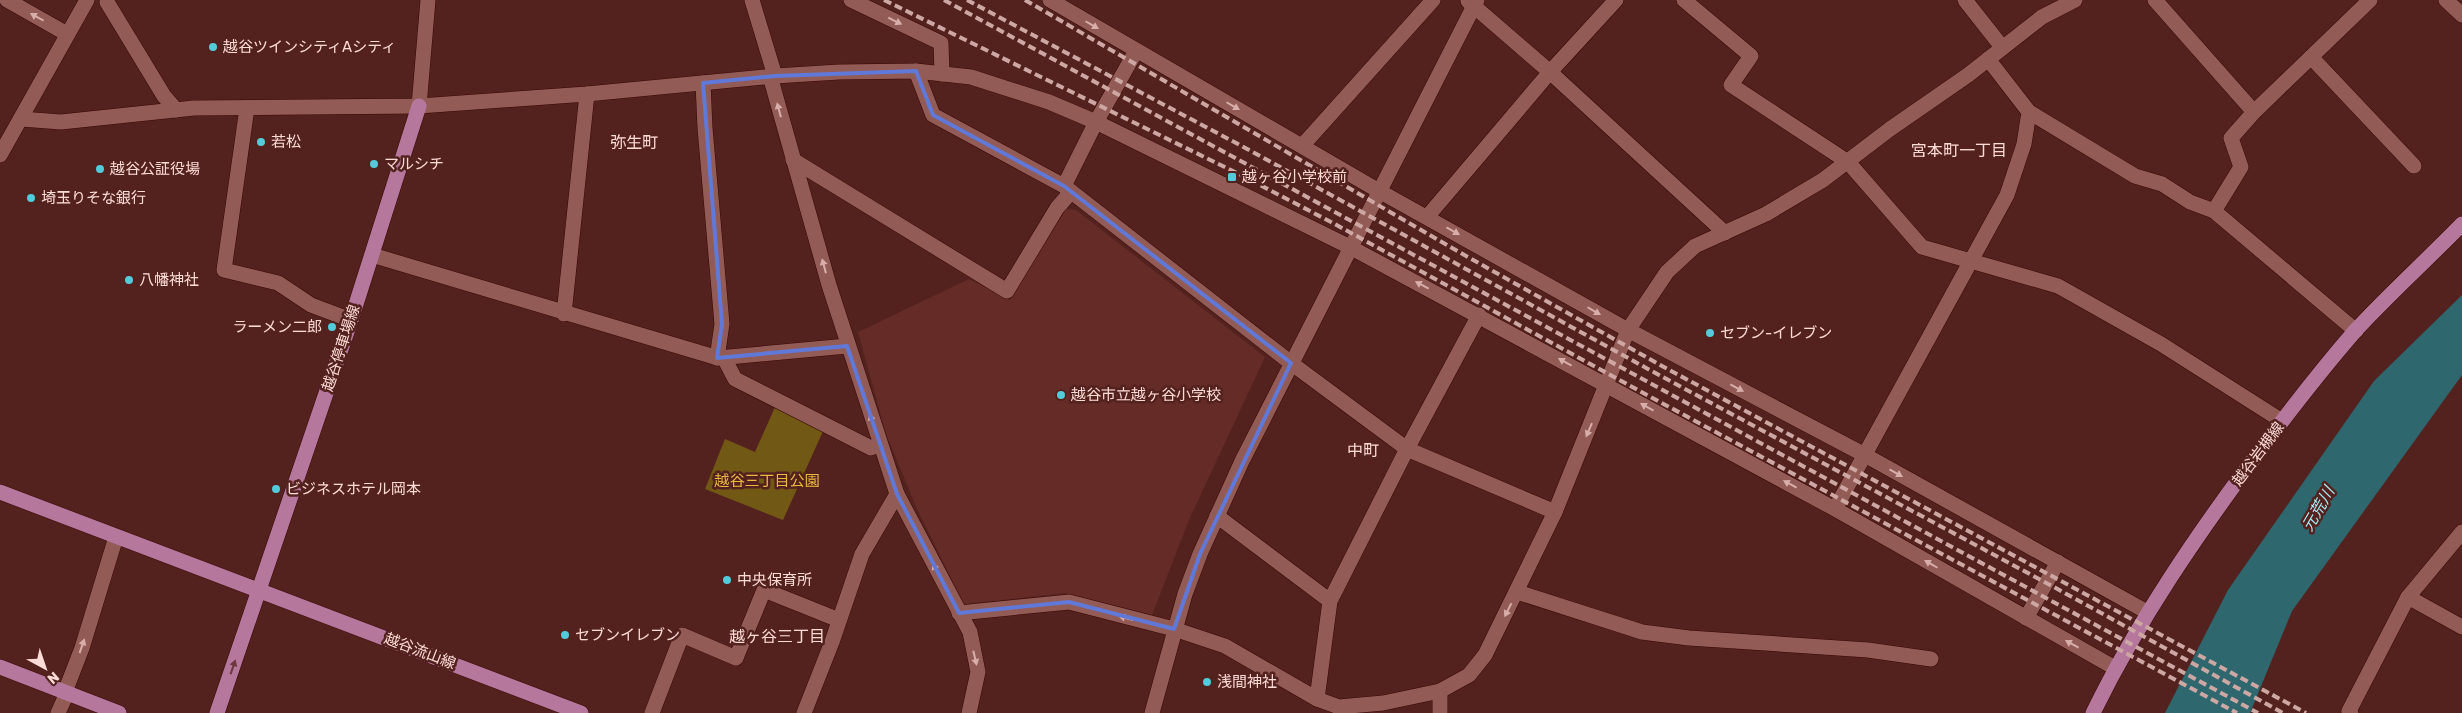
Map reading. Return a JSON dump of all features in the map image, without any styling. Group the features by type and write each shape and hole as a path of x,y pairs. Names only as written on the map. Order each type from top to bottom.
{"main road":[{"name":"越谷停車場線","path":"258,589 351,320 419,106"},
{"name":"越谷岩槻線","path":"2093,713 2115,668 2147,612 2213,512 2282,421 2356,331 2462,224"},
{"name":"越谷流山線","path":"0,492 580,713"},
{"path":"217,713 258,589"},
{"path":"0,667 119,713"}],"street":[{"path":"7,0 67,34"},
{"path":"0,155 12,126 86,0"},
{"path":"419,106 428,0"},
{"path":"752,0 793,160 847,346 896,494 970,632 978,672 969,713"},
{"path":"851,0 941,43 942,74"},
{"path":"1050,0 1379,191 1628,330 1863,454 2147,612"},
{"path":"1302,146 1433,0"},
{"path":"1427,217 1550,72 1616,0"},
{"path":"1684,0 1751,56 1731,86 1848,162 1922,247 2058,286 2161,344 2282,421"},
{"path":"1964,0 2002,47"},
{"path":"959,613 1069,602 1174,629 1225,646 1317,699 1339,707 1383,703 1440,691 1469,675 1485,655 1555,512 1608,385 1628,330 1667,272 1695,246 1766,214 1823,180 1988,60 2042,17 2075,0"},
{"path":"2155,0 2254,112"},
{"path":"2214,211 2242,167 2231,138 2254,112 2370,0"},
{"path":"2446,0 2462,15"},
{"path":"107,2 164,96 176,110"},
{"path":"1152,713 1174,629 1200,554 1217,516 1291,363 1473,2 1725,233"},
{"path":"793,160 1007,291 1068,189 1096,122 1136,51"},
{"path":"2311,57 2414,166"},
{"path":"1988,60 2029,112 2134,176 2162,184 2190,202 2214,211 2356,331"},
{"path":"12,126 176,110 419,106 587,94 772,76 916,71 971,77 1003,85 1096,122 1350,247 1835,509 2115,668"},
{"path":"916,71 933,115 1068,189 1291,363 1407,449 1555,512"},
{"path":"703,83 705,128 722,324 721,358 734,379 871,448 880,444"},
{"path":"564,314 587,94"},
{"path":"247,108 224,270 278,283 311,305 351,320"},
{"path":"1835,509 1863,454 2006,195 2024,144 2029,112"},
{"path":"372,255 564,314 721,358 847,346"},
{"path":"1317,699 1330,601 1407,449 1479,315"},
{"path":"804,713 862,554 896,494"},
{"path":"1217,516 1330,601"},
{"path":"2351,713 2349,711 2408,597 2462,532"},
{"path":"58,713 82,648 116,537"},
{"path":"2026,618 2058,562"},
{"path":"652,713 682,635 736,658 764,590 839,620"},
{"path":"1517,592 1642,632 1689,638 1868,650 1931,659"},
{"path":"2408,597 2462,627"},
{"path":"1440,691 1440,713"}],"highlighted area":[{"path":"916,71 933,115 1064,186 1291,363 1200,554 1174,629 1069,602 959,613 897,494 847,346 717,358 722,324 703,83 775,76"}],"shaded area":[{"name":"越谷市立越ヶ谷小学校","path":"1065,209 1076,210 1265,357 1189,520 1152,615 1066,593 964,604 917,509 886,434 858,332 969,279 1010,300"}],"green space":[{"name":"越谷三丁目公園","path":"776,405 824,429 783,520 705,489 725,439 755,452"}],"water":[{"name":"元荒川","path":"2462,295 2462,375 2292,611 2250,713 2165,713 2228,590 2374,381"}],"railway":[{"path":"884,0 1239,174 1331,222 1647,395 2237,713"},
{"path":"944,0 2258,713"},
{"path":"967,0 1251,151 1659,375 2052,586 2283,713"},
{"path":"1025,0 1459,252 1662,366 2306,713"}],"place":[{"name":"越谷ツインシティAシティ","path":"213,47"},
{"name":"若松","path":"261,142"},
{"name":"マルシチ","path":"374,164"},
{"name":"越谷公証役場","path":"100,169"},
{"name":"越ヶ谷小学校前","path":"1232,177"},
{"name":"埼玉りそな銀行","path":"31,198"},
{"name":"八幡神社","path":"129,280"},
{"name":"ラーメン二郎","path":"332,327"},
{"name":"セブン-イレブン","path":"1710,333"},
{"name":"越谷市立越ヶ谷小学校","path":"1061,395"},
{"name":"ビジネスホテル岡本","path":"276,489"},
{"name":"中央保育所","path":"727,580"},
{"name":"セブンイレブン","path":"565,635"},
{"name":"浅間神社","path":"1207,682"}],"district":[{"name":"弥生町","path":"634,142"},
{"name":"宮本町一丁目","path":"1959,150"},
{"name":"中町","path":"1363,450"},
{"name":"越ヶ谷三丁目","path":"777,636"}]}
